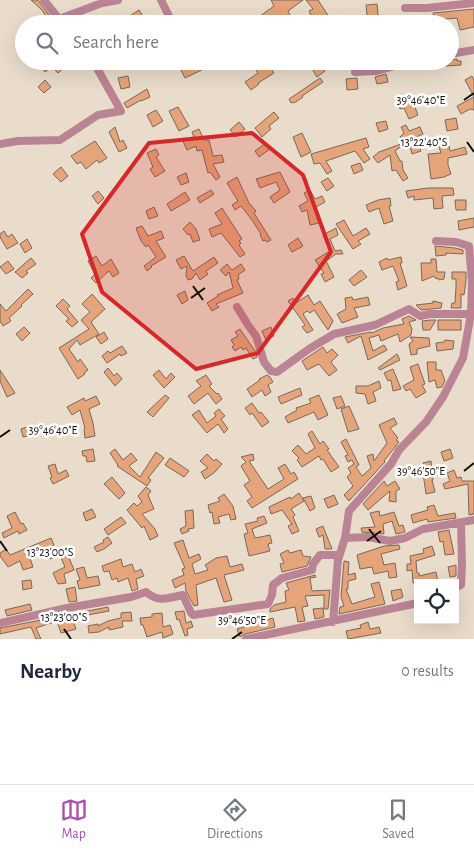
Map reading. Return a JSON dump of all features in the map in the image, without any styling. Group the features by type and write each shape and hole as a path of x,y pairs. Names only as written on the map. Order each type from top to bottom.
{"street":[{"path":"44,0 56,15"},
{"path":"75,15 102,3 118,0"},
{"path":"161,0 168,15"},
{"path":"404,8 427,4 474,2"},
{"path":"459,52 474,50"},
{"path":"0,144 18,141 60,140 98,115 122,110 98,70"},
{"path":"356,72 380,70"},
{"path":"333,622 340,555 349,511 392,464 399,450 426,422 443,398 462,358 472,314 469,246 456,242 436,241"},
{"path":"237,307 256,336 264,362 271,371 277,372 309,348 334,334 375,325 410,310 420,316 430,314 472,314"},
{"path":"345,538 368,537 390,541 405,538 423,530 474,520"},
{"path":"459,586 461,585 462,565 461,523"},
{"path":"0,623 67,608 131,597 146,592 153,598 162,599 182,595 190,613 193,615 268,604 272,595 272,585 282,578 312,570 312,564 320,555 340,555"},
{"path":"246,639 414,604"}],"highlighted area":[{"path":"252,133 303,175 331,252 258,353 196,369 102,292 82,234 149,143"}],"building":[{"path":"31,0 38,0 49,15 45,15"},
{"path":"271,0 303,0 288,11 290,15 262,15 274,6"},
{"path":"306,0 318,0 328,15 311,15 309,11 313,9"},
{"path":"377,4 378,15 367,15 366,5"},
{"path":"474,9 474,27 460,30 459,15 433,15 433,13"},
{"path":"139,10 142,15 131,15"},
{"path":"181,70 202,70 185,78"},
{"path":"256,70 272,70 274,73 251,90 245,82 258,73"},
{"path":"313,70 324,70 325,71 317,77"},
{"path":"386,74 388,82 377,84 375,77"},
{"path":"128,76 130,87 121,89 118,78"},
{"path":"472,76 474,80 474,97 465,80"},
{"path":"320,78 323,82 294,103 291,103 289,99"},
{"path":"357,78 358,89 347,90 346,79"},
{"path":"45,80 51,87 44,93 38,87"},
{"path":"147,89 150,97 127,108 124,103"},
{"path":"411,97 418,115 409,119 404,108 400,109 398,102"},
{"path":"474,97 474,110 470,109 461,114 457,106"},
{"path":"178,107 189,126 179,131 169,111"},
{"path":"156,110 163,121 153,127 147,115"},
{"path":"274,112 279,118 269,126 271,129 262,137 255,128"},
{"path":"456,118 458,129 447,131 445,120"},
{"path":"386,121 388,129 379,132 376,123"},
{"path":"239,122 245,129 236,137 230,130"},
{"path":"406,125 409,131 420,127 423,134 416,137 421,151 412,154 409,143 403,145 400,137 404,133 401,127"},
{"path":"115,127 120,142 123,140 127,148 119,152 109,132"},
{"path":"199,129 204,140 209,140 213,156 222,155 224,162 213,164 220,177 216,180 210,172 208,173 202,150 197,151 196,146 187,150 183,141 194,137 192,132"},
{"path":"302,133 311,152 301,157 293,137"},
{"path":"442,137 445,147 449,146 450,151 465,147 467,154 448,158 451,174 431,179 428,154 441,153 436,138"},
{"path":"366,138 369,147 363,149 370,159 364,163 355,151 326,161 332,171 327,174 320,163 314,164 311,154"},
{"path":"95,141 107,158 99,163 97,160 86,169 81,162 77,164 71,156"},
{"path":"266,143 270,149 259,157 255,151"},
{"path":"401,144 402,146 395,151 400,161 402,161 403,170 408,178 403,181 396,170 392,171 390,155 378,163 373,157 379,152"},
{"path":"156,149 159,155 156,157 165,171 155,177 150,169 153,167 147,153"},
{"path":"360,163 363,170 354,174 351,166"},
{"path":"61,167 68,176 61,182 53,174"},
{"path":"280,172 290,192 274,203 270,197 280,190 276,182 260,188 256,179"},
{"path":"186,173 189,182 181,185 177,177"},
{"path":"237,177 249,203 256,211 254,213 271,240 267,242 263,241 261,234 241,206 235,210 232,205 238,201 227,183"},
{"path":"328,178 334,186 327,191 321,182"},
{"path":"428,188 453,188 454,195 442,196 443,208 434,209 433,198 414,200 414,196 408,198 406,191"},
{"path":"211,190 214,194 200,203 197,198"},
{"path":"310,190 315,199 322,196 325,202 316,207 319,223 310,225 307,210 302,212 299,206 308,201 304,193"},
{"path":"98,191 104,198 98,204 92,196"},
{"path":"185,192 190,200 171,211 167,204"},
{"path":"390,198 391,206 389,206 393,221 384,224 379,208 369,212 366,205"},
{"path":"455,200 466,200 466,210 456,210"},
{"path":"154,207 158,216 149,219 146,211"},
{"path":"222,208 242,239 239,241 241,243 239,245 245,254 240,257 221,233 212,237 209,229 222,224 215,213"},
{"path":"474,218 474,227 459,230 458,221"},
{"path":"344,220 353,236 366,228 370,234 358,241 361,244 353,249 336,224"},
{"path":"190,222 196,229 200,240 193,242 190,234 188,235 183,229"},
{"path":"142,226 148,236 161,231 164,238 156,241 166,257 151,266 147,271 144,266 156,257 148,245 146,247 141,241 136,228"},
{"path":"336,228 338,235 330,239 335,251 341,250 343,254 336,254 326,261 334,277 325,282 321,274 324,273 315,260 330,251 323,235"},
{"path":"4,231 8,237 12,234 18,243 7,249 0,237 0,234"},
{"path":"298,238 303,246 292,252 288,245"},
{"path":"27,239 32,248 25,253 20,244"},
{"path":"435,246 463,250 463,254 446,253 446,255 436,256"},
{"path":"96,256 102,266 111,259 119,273 113,277 109,271 96,283 91,278 95,274 88,261"},
{"path":"184,256 193,271 214,257 218,263 206,271 208,274 200,280 196,273 192,279 188,280 186,276 187,266 181,269 176,260"},
{"path":"401,257 402,263 400,263 407,286 398,290 396,282 399,281 393,266 382,270 379,262 387,258 388,260"},
{"path":"31,258 36,264 26,271 28,273 22,278 15,272"},
{"path":"431,259 436,259 437,272 445,272 444,279 439,280 434,276 422,281 421,263 431,263"},
{"path":"8,261 14,269 6,274 0,267"},
{"path":"227,264 232,270 241,264 245,270 238,275 239,279 237,280 243,293 216,304 219,307 212,311 207,303 217,295 233,288 229,272 226,276 220,270"},
{"path":"361,270 367,277 354,286 349,280"},
{"path":"452,272 466,272 464,295 461,294 461,308 451,308 452,303 455,303 456,286 456,279 452,279"},
{"path":"28,289 33,294 9,318 11,321 3,326 0,321 0,304 6,311"},
{"path":"185,291 188,300 182,304 177,295"},
{"path":"92,294 105,309 91,322 99,334 80,345 77,340 69,349 78,362 80,359 88,370 78,379 59,348 89,329 81,320 90,312 82,304"},
{"path":"308,295 314,305 320,301 333,321 328,330 314,310 303,314 313,330 307,333 302,327 305,325 288,301 293,298 296,303"},
{"path":"352,297 353,300 368,297 370,305 354,308 358,317 342,323 337,314 346,309 345,298"},
{"path":"63,299 70,306 67,309 78,322 72,327 66,321 69,319 56,306"},
{"path":"433,301 442,303 441,308 421,310 416,305 433,303"},
{"path":"409,316 416,320 409,322 412,329 411,335 400,342 398,334 381,341 379,335 369,338 373,351 384,345 387,350 368,360 361,336 348,343 345,337 372,333 383,328 404,324 402,319"},
{"path":"436,320 430,330 423,330 422,321"},
{"path":"438,320 461,320 461,330 438,330"},
{"path":"24,327 30,333 22,341 16,334"},
{"path":"271,327 274,336 266,340 262,331"},
{"path":"240,329 257,357 253,359 246,348 243,350 241,347 235,351 232,347 234,345 231,340 238,336 235,332"},
{"path":"104,332 108,339 101,344 96,337"},
{"path":"410,337 429,338 430,346 417,349 417,354 411,355 409,344 413,341"},
{"path":"445,340 454,341 453,349 437,351 436,343 444,342"},
{"path":"122,346 127,353 121,356 120,354 107,363 102,356 108,351 110,353"},
{"path":"323,347 327,353 332,349 338,355 331,362 337,370 329,376 319,364 307,370 302,361"},
{"path":"397,354 400,360 380,370 378,368"},
{"path":"427,362 436,362 436,370 441,370 445,381 442,387 437,388 435,380 429,382"},
{"path":"418,364 425,384 422,385 426,392 416,398 410,389 406,391 403,386 414,380 410,367"},
{"path":"108,368 114,376 117,373 122,379 115,386 104,372"},
{"path":"393,369 401,389 393,391 391,380 388,381 384,373"},
{"path":"0,370 15,393 7,397 0,381"},
{"path":"159,370 166,379 171,373 175,377 164,388 153,375"},
{"path":"206,375 212,384 209,386 222,399 216,404 208,393 194,404 188,396 201,386 196,381"},
{"path":"267,375 273,382 268,385 271,392 265,396 262,390 252,397 247,389"},
{"path":"379,381 381,388 373,392 376,401 368,404 365,394 356,393 356,386 368,386"},
{"path":"300,388 302,395 281,404 278,397"},
{"path":"165,395 169,398 153,417 147,412"},
{"path":"319,395 328,415 318,420 314,412 288,423 285,417 297,410 296,408 311,403 309,399"},
{"path":"96,396 100,404 89,409 95,436 85,438 85,428 80,410 72,415 67,407 84,398 85,401"},
{"path":"341,396 345,406 337,409 333,398"},
{"path":"252,403 269,422 262,427 252,413 250,415 245,408"},
{"path":"349,406 359,429 348,432 341,409"},
{"path":"219,409 225,416 221,419 228,429 224,433 218,424 207,433 192,415 199,410 207,423 216,416 214,413"},
{"path":"394,418 397,424 390,428 399,442 385,462 349,501 344,495 353,486 347,477 351,473 348,468 354,464 352,460 348,462 345,456 348,455 341,442 346,439 359,465 356,467 362,476 371,468 367,456 373,454 374,461 387,443 379,425"},
{"path":"30,426 32,435 23,437 21,429"},
{"path":"312,431 320,444 323,441 329,449 327,450 339,467 331,472 319,456 302,467 297,460 299,458 292,451 298,445 306,454 315,448 308,434"},
{"path":"93,449 95,461 87,462 86,456 83,456 82,451"},
{"path":"115,449 123,460 131,453 137,460 129,466 140,477 156,452 164,458 148,478 151,480 147,486 117,466 110,453"},
{"path":"450,449 453,458 444,461 441,452"},
{"path":"207,454 214,461 216,459 222,464 205,479 201,472 208,468 200,461"},
{"path":"253,454 254,460 249,461 268,489 284,479 278,468 285,464 291,474 294,472 298,479 252,508 247,501 252,497 244,485 250,481 241,466 246,462 241,457"},
{"path":"170,458 189,471 184,477 165,465"},
{"path":"431,461 435,492 426,494 423,473 426,473 423,463"},
{"path":"55,464 58,474 66,470 69,476 53,484 48,466"},
{"path":"454,470 457,478 461,477 462,481 474,481 474,514 469,515 468,484 445,489 443,484 450,481 447,473"},
{"path":"112,477 125,493 119,499 104,484"},
{"path":"384,481 387,486 395,481 400,489 396,491 396,502 389,501 390,491 368,510 363,504"},
{"path":"146,487 151,491 148,495 154,509 142,514 155,529 158,536 150,540 144,526 142,528 127,510 134,503 137,506 142,502 138,496"},
{"path":"299,493 304,501 291,509 295,515 293,517 299,531 292,534 288,526 292,524 282,510 271,514 269,507 290,497 291,499"},
{"path":"224,494 233,506 236,519 231,520 229,514 218,517 220,523 214,524 212,512 210,513 208,505 220,501 218,498"},
{"path":"334,495 338,504 328,508 324,499"},
{"path":"311,496 315,508 310,511 303,498"},
{"path":"434,505 438,516 455,513 456,518 428,522 427,519 413,523 411,515 428,510 427,507"},
{"path":"92,509 96,517 86,521 83,513"},
{"path":"193,510 194,528 188,529 189,531 182,534 180,529 186,526 185,511"},
{"path":"379,511 380,516 394,512 399,526 403,525 405,532 396,534 392,521 383,524 384,534 362,532 361,528 375,527 370,513"},
{"path":"15,512 21,524 23,523 27,530 19,534 18,531 4,538 2,533 12,528 7,516"},
{"path":"264,516 267,523 252,529 255,538 270,535 272,543 268,544 270,551 249,556 244,534 248,533 245,524 258,521 257,518"},
{"path":"121,517 126,523 108,535 104,529"},
{"path":"323,526 332,549 325,549 323,535 319,537 316,529"},
{"path":"449,530 454,554 445,555 443,541 440,542 438,532"},
{"path":"108,537 112,543 97,552 94,547 104,542 103,540"},
{"path":"51,538 54,545 51,546 56,556 50,559 44,549 29,555 33,567 23,570 20,561 8,567 0,556 0,553 6,549 10,555"},
{"path":"183,540 189,558 199,554 201,559 192,564 195,574 208,570 205,565 216,558 227,556 230,567 242,564 244,570 224,575 232,600 224,602 216,578 196,585 198,605 194,606 186,591 185,583 175,588 172,580 184,575 182,569 185,568 174,543"},
{"path":"399,545 400,549 381,554 384,565 395,563 397,577 389,578 388,571 374,574 372,567 360,569 357,555 384,546"},
{"path":"432,546 435,555 416,561 417,573 419,573 419,576 436,572 437,579 414,579 413,583 412,570 407,571 407,564 411,564 410,556 424,553 423,549"},
{"path":"288,550 290,553 301,550 303,556 311,557 307,566 282,572 280,564 284,563 280,554"},
{"path":"68,555 74,570 64,574 66,583 58,584 53,573 65,567 61,558"},
{"path":"121,559 123,567 132,564 135,572 141,569 144,576 136,579 138,589 132,591 128,578 118,582 117,578 112,580 109,571 104,572 102,566"},
{"path":"344,561 349,562 348,575 355,573 356,579 348,581 348,589 346,589 352,604 375,597 371,584 379,582 385,604 339,614 340,607 344,606 341,597"},
{"path":"456,565 456,576 450,577 448,567"},
{"path":"84,567 87,578 98,576 100,585 79,589 77,581 80,580 76,569"},
{"path":"315,575 316,577 310,578 312,591 330,590 328,609 324,609 324,595 305,596 308,606 302,607 305,621 298,622 295,607 270,612 274,605 286,602 285,591 289,590 286,583"},
{"path":"31,580 32,588 23,590 22,581"},
{"path":"75,587 77,601 69,602 66,589"},
{"path":"401,589 403,597 393,601 391,591"},
{"path":"30,604 32,610 7,616 5,610"},
{"path":"108,607 109,611 72,618 76,629 61,633 57,621 36,628 41,639 36,639 31,627 0,634 0,628"},
{"path":"323,608 324,617 315,619 313,609"},
{"path":"184,611 186,623 191,621 193,627 187,629 188,635 185,636 175,612"},
{"path":"131,612 132,621 122,621 123,627 109,630 109,627 99,632 89,633 88,626 98,624 98,626 121,618 121,613"},
{"path":"162,613 163,627 170,625 173,634 163,638 162,632 147,637 140,618 152,617 152,614"},
{"path":"273,618 275,627 245,634 240,637 237,629"},
{"path":"368,622 370,629 379,627 381,633 348,639 346,631 361,628 360,625"}]}
